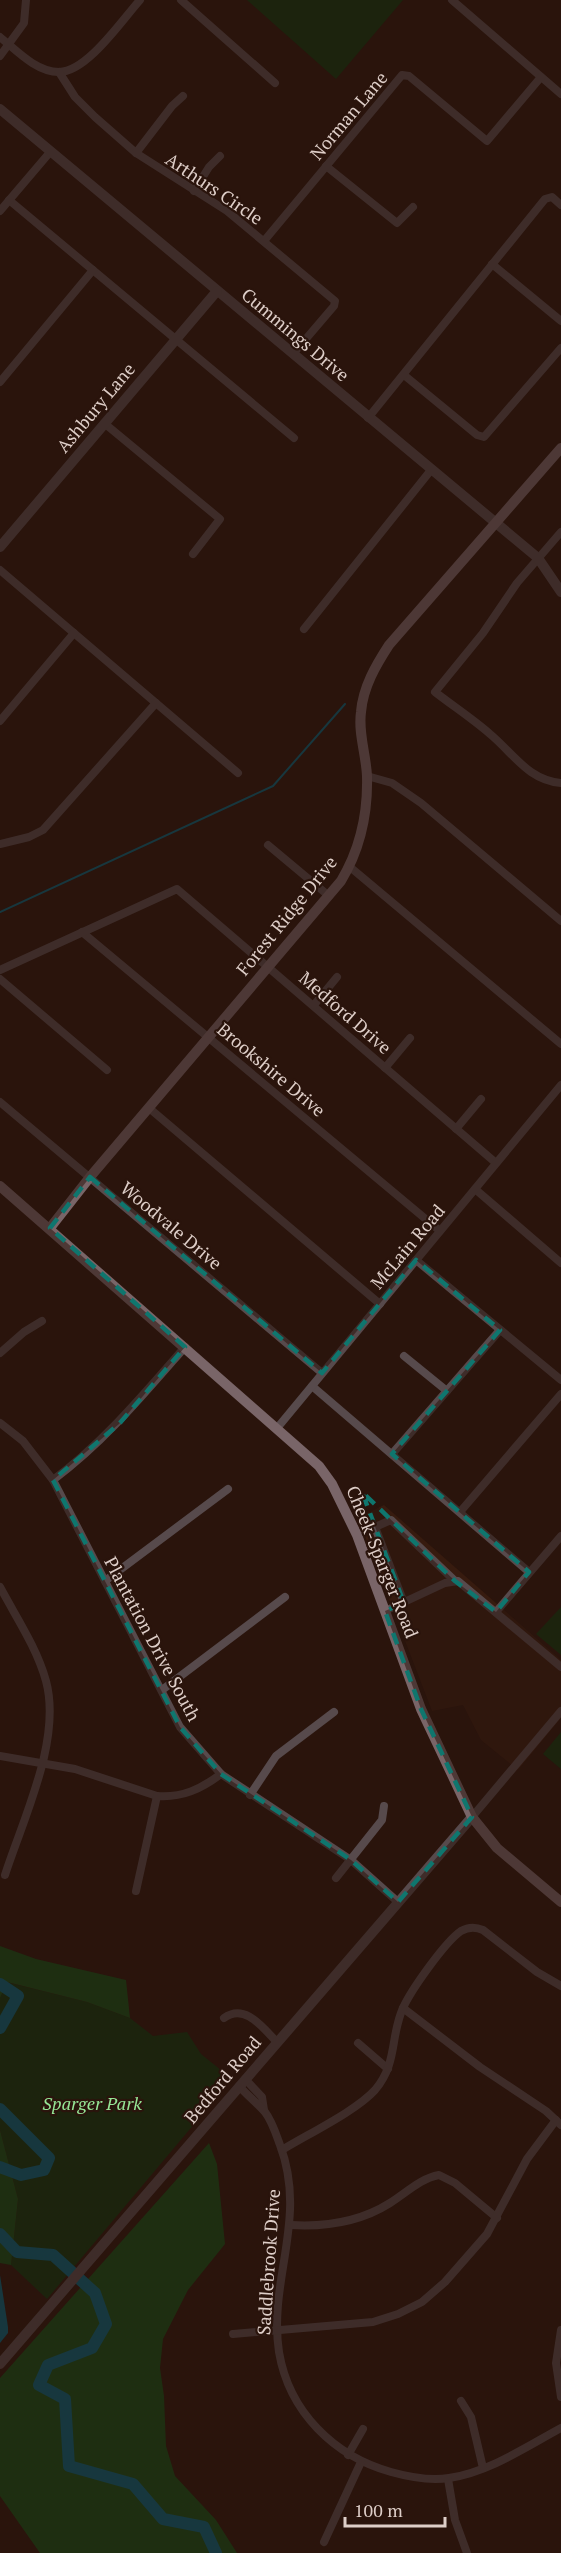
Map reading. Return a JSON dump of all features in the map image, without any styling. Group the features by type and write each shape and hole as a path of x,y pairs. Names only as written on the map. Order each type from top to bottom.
{"main road":[{"name":"Forest Ridge Drive","path":"50,1228 90,1177 329,896 350,867 362,836 367,776 361,713 366,687 378,662 389,645 561,448"},
{"name":"Cheek-Sparger Road","path":"0,1186 278,1427 319,1466 332,1484 357,1535 421,1709 472,1817 497,1848 561,1902"}],"street":[{"path":"0,57 24,23 26,0"},
{"path":"0,37 32,62 59,72 83,63 140,0"},
{"path":"181,0 275,83"},
{"path":"452,0 561,94"},
{"name":"Arthurs Circle","path":"59,72 75,97 94,117 136,153 227,211 335,301 334,306 293,354"},
{"name":"Norman Lane","path":"264,241 402,75 409,76 487,141 541,77"},
{"path":"136,153 172,106 183,96"},
{"name":"Cummings Drive","path":"0,109 538,558 561,592"},
{"path":"0,211 51,151"},
{"path":"194,191 209,167 220,156"},
{"path":"326,166 397,223 413,207"},
{"path":"368,418 545,199 552,197 561,205"},
{"path":"9,200 294,438"},
{"path":"492,264 561,321"},
{"path":"0,382 93,270"},
{"name":"Ashbury Lane","path":"0,547 217,291"},
{"path":"404,375 477,435 484,437 561,348"},
{"path":"104,423 220,519 193,554"},
{"path":"304,629 431,470"},
{"path":"561,532 538,558 483,633 435,692 494,737 525,770 543,780 561,783"},
{"path":"0,570 238,774"},
{"path":"0,721 74,633"},
{"path":"0,844 29,837 43,830 156,703"},
{"path":"367,776 392,783 421,803 561,921"},
{"path":"268,845 329,896"},
{"path":"350,867 561,1044"},
{"name":"Medford Drive","path":"82,932 172,889 183,893 496,1163"},
{"path":"0,970 82,932"},
{"name":"Brookshire Drive","path":"82,932 440,1231"},
{"path":"314,1005 337,977"},
{"path":"0,979 107,1070"},
{"path":"385,1068 410,1038"},
{"name":"McLain Road","path":"278,1427 561,1085"},
{"path":"456,1129 481,1099"},
{"name":"Woodvale Drive","path":"0,1102 322,1373"},
{"path":"149,1108 380,1304"},
{"path":"475,1189 561,1263"},
{"path":"416,1260 561,1380"},
{"path":"0,1353 24,1332 42,1321"},
{"path":"392,1454 500,1330"},
{"path":"53,1480 91,1451 119,1424 185,1347"},
{"path":"404,1356 447,1391"},
{"path":"312,1386 530,1572"},
{"path":"460,1512 561,1394"},
{"name":"Plantation Drive South","path":"0,1423 23,1441 53,1480 180,1727 221,1774 351,1860 398,1902"},
{"path":"105,1581 228,1489"},
{"path":"357,1535 391,1520 455,1581 561,1667"},
{"path":"375,1527 404,1603"},
{"path":"496,1612 561,1536"},
{"path":"385,1611 455,1581"},
{"path":"0,1587 29,1641 46,1681 50,1728 42,1764 4,1875"},
{"path":"162,1690 285,1597"},
{"path":"472,1817 561,1711"},
{"path":"250,1795 276,1756 334,1712"},
{"path":"0,1756 75,1769 157,1796 192,1792 221,1774"},
{"path":"136,1891 157,1796"},
{"path":"336,1878 382,1820 384,1806"},
{"name":"Bedford Road","path":"0,2364 472,1817"},
{"path":"282,2150 368,2096 388,2069 403,2008 419,1982 461,1931 469,1928 483,1930 531,1969 561,1986"},
{"path":"233,2334 373,2322 411,2309 445,2282 475,2248 497,2218 527,2159 558,2122 480,2067 403,2008"},
{"path":"224,2018 232,2011 242,2012 277,2042"},
{"path":"358,2043 388,2069"},
{"name":"Saddlebrook Drive","path":"242,2083 265,2112 290,2175 291,2224 278,2304 277,2331 282,2367 305,2415 323,2436 361,2462 406,2476 448,2479 483,2468 561,2428"},
{"path":"291,2224 315,2226 354,2219 372,2212 426,2179 439,2175 455,2183 497,2218"},
{"path":"561,2330 556,2363 561,2397"},
{"path":"462,2401 471,2417 483,2468"},
{"path":"348,2455 363,2429"},
{"path":"324,2542 361,2462"},
{"path":"448,2479 455,2520 467,2553"}],"highlighted area":[{"path":"90,1177 322,1373 416,1260 500,1330 392,1454 529,1572 496,1612 455,1581 362,1492 404,1603 385,1611 421,1709 472,1817 398,1902 351,1860 221,1774 180,1727 53,1480 119,1424 185,1347 50,1228"}],"shaded area":[{"path":"384,1505 561,1660 561,1718 518,1770 481,1740 463,1705 432,1711 358,1518"}],"green space":[{"path":"247,0 403,0 336,79"},
{"path":"561,1607 561,1655 536,1634"},
{"path":"561,1732 561,1769 543,1754"},
{"path":"0,1946 36,1959 126,1980 130,2018 87,2002 7,1982 0,1998"},
{"name":"Sparger Park","path":"6,1982 87,2002 130,2018 153,2036 187,2032 201,2054 232,2079 47,2299 11,2265 18,2199 0,2130 0,1998"},
{"path":"0,2130 18,2199 11,2265 0,2263"},
{"path":"209,2143 217,2164 225,2244 188,2290 163,2339 160,2368 164,2396 166,2446 175,2476 216,2520 237,2553 40,2553 0,2496 0,2378"}],"water":[{"path":"0,2275 8,2333 0,2343"}],"waterway":[{"path":"0,912 273,786 345,704"},
{"path":"0,1984 18,1996 0,2028"},
{"path":"0,2109 49,2158 44,2170 21,2175 0,2167"},
{"path":"0,2234 17,2252 53,2255 95,2293 106,2324 92,2348 48,2365 39,2385 65,2399 69,2466 133,2484 163,2519 204,2527 216,2553"}]}
